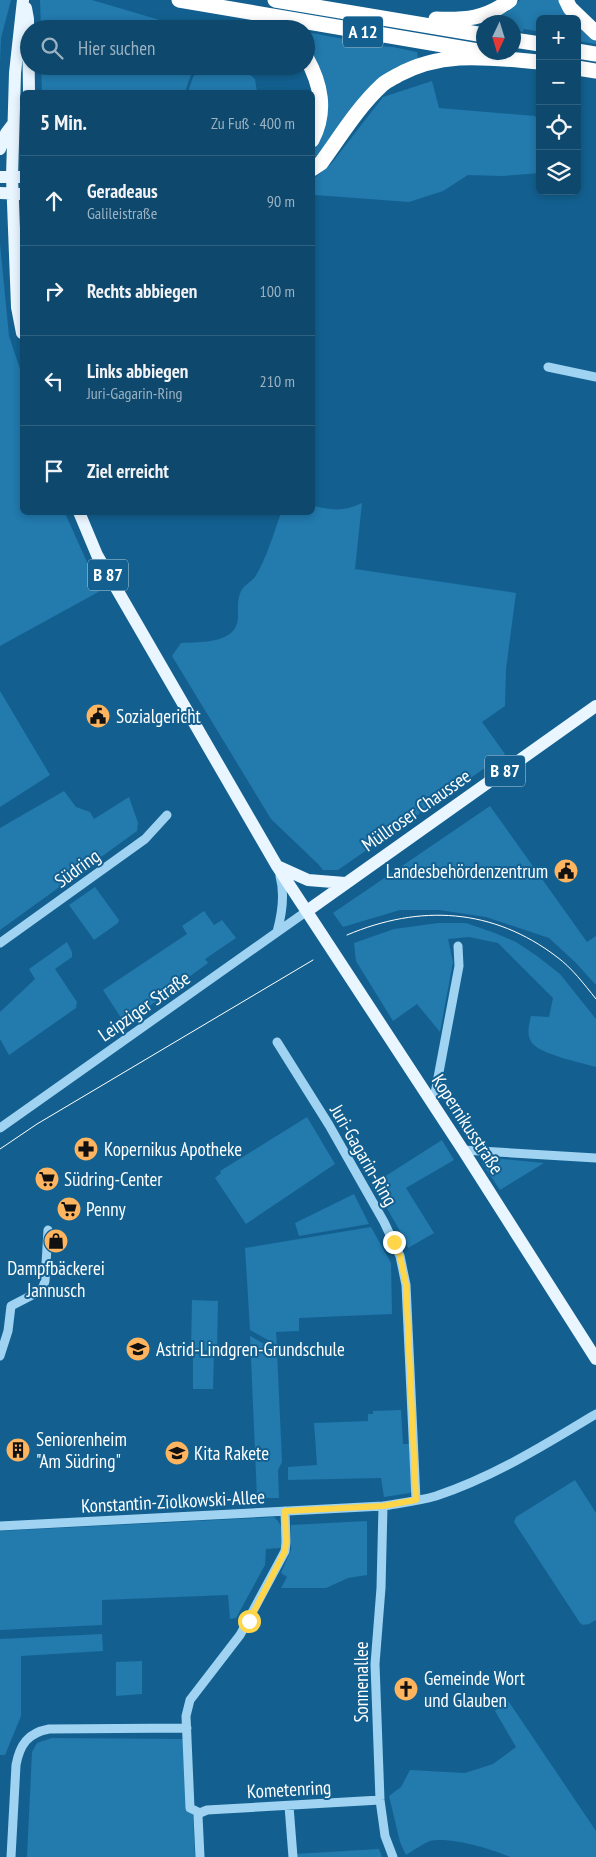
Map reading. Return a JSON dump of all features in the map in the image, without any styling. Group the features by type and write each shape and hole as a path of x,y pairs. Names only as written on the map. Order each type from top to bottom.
{"highway":[{"name":"A 12","path":"179,0 295,20"},
{"name":"A 12","path":"275,0 476,34"},
{"path":"350,13 462,20 490,14 510,0"},
{"path":"566,0 570,8 596,33"},
{"path":"242,11 260,20"},
{"name":"A 12","path":"315,23 476,50"},
{"path":"521,41 536,43"},
{"path":"581,52 596,54"},
{"path":"315,167 321,163 365,103 383,84 408,70 434,60 474,56 536,62"},
{"name":"A 12","path":"521,59 536,61"},
{"path":"581,69 596,72"},
{"path":"315,72 321,97 320,117 315,131"}],"main road":[{"path":"23,0 28,20"},
{"path":"21,20 23,0"},
{"path":"20,27 15,73 11,177 17,307 20,323"},
{"path":"29,75 29,90"},
{"path":"0,149 6,133 13,123"},
{"name":"B 87","path":"80,515 97,555 277,866 307,911"},
{"name":"Müllroser Chaussee","path":"307,911 596,706"},
{"path":"277,866 308,880 344,883"},
{"name":"Kopernikusstraße","path":"307,911 463,1150 596,1359"}],"street":[{"path":"548,367 596,377"},
{"name":"Südring","path":"0,943 145,839 167,815"},
{"path":"277,866 283,885 281,916 277,932"},
{"name":"Leipziger Straße","path":"0,1128 307,911"},
{"path":"433,1104 459,966 458,946"},
{"name":"Juri-Gagarin-Ring","path":"278,1042 358,1175 400,1256 406,1285 416,1500"},
{"path":"463,1150 596,1158"},
{"path":"0,1356 8,1331 11,1306 40,1291 45,1280 48,1230"},
{"name":"Konstantin-Ziolkowski-Allee","path":"0,1526 383,1506 416,1500 435,1496 481,1478 549,1442 596,1414"},
{"name":"Sonnenallee","path":"383,1506 381,1588 375,1664 380,1800 385,1836 393,1857"},
{"path":"200,1857 198,1816 200,1813 190,1808 186,1716 190,1700 240,1635 285,1551 285,1511"},
{"path":"11,1857 16,1764 19,1750 30,1736 39,1731 49,1729 187,1728"},
{"name":"Kometenring","path":"200,1813 207,1810 380,1800"},
{"path":"289,1806 293,1857"}],"shaded area":[{"path":"0,0 11,0 1,38 0,63"},
{"path":"40,0 92,0 160,20 41,20"},
{"path":"520,0 561,0 572,15 536,15 536,31 524,29 523,32 521,32 521,15 498,15 507,12"},
{"path":"581,26 596,39 596,44 581,42"},
{"path":"315,34 366,43 366,45 393,47 417,52 418,57 415,62 315,163 315,148 318,142 314,90"},
{"path":"41,75 191,75 186,90 42,90"},
{"path":"195,75 250,75 255,79 257,90 189,90"},
{"path":"432,81 439,108 536,118 536,173 503,176 468,175 443,191 409,202 315,195 315,177 331,164 383,97"},
{"path":"0,244 9,336 20,369 20,515 66,515 100,591 0,646"},
{"path":"362,503 355,569 516,593 506,669 505,706 482,722 505,754 338,870 323,870 271,819 172,656 181,643 217,640 232,632 238,617 238,601 241,591 255,577 270,546 280,515 315,515 315,506 343,509"},
{"path":"0,691 50,775 0,807"},
{"path":"64,791 76,807 90,812 94,819 129,797 138,823 137,831 0,930 0,828"},
{"path":"490,806 587,942 596,936 596,985 549,938 486,917 439,910 400,910 343,927 333,913"},
{"path":"95,887 119,920 118,923 94,940 69,905"},
{"path":"204,911 214,925 222,920 236,938 205,959 208,963 125,1024 103,990 187,934 182,926"},
{"path":"438,923 466,923 495,933 516,942 560,974 596,1019 596,1067 543,1051 532,1043 529,1033 531,1016 549,1017 553,998 498,943 469,937 448,939 453,962 440,1032 417,1004 393,1021 356,961 354,943 394,929"},
{"path":"67,942 72,952 72,957 55,969 77,1002 76,1008 9,1055 0,1039 0,1012 35,979 29,969"},
{"path":"307,1117 335,1164 246,1224 215,1178 221,1173 220,1171"},
{"path":"442,1140 454,1160 406,1188 434,1233 408,1248 373,1184"},
{"path":"484,1159 544,1163 500,1190 482,1163"},
{"path":"354,1194 369,1224 299,1236 295,1223"},
{"path":"371,1227 391,1263 392,1314 299,1318 299,1331 276,1332 277,1345 250,1330 245,1248"},
{"path":"192,1300 218,1301 217,1351 191,1350"},
{"path":"250,1336 277,1351 282,1462 278,1470 279,1498 257,1498"},
{"path":"193,1354 214,1354 213,1389 193,1389"},
{"path":"401,1410 403,1444 409,1444 412,1490 410,1493 384,1497 381,1478 288,1480 288,1467 317,1465 314,1423 368,1421 368,1414 373,1414 373,1411"},
{"path":"575,1480 596,1513 596,1620 583,1625 514,1522 516,1517"},
{"path":"274,1517 281,1527 282,1544 280,1548 266,1549 265,1565 236,1618 230,1619 228,1595 102,1600 102,1625 0,1630 0,1531"},
{"path":"367,1521 367,1575 348,1578 326,1588 281,1588 287,1577 281,1573 291,1550 291,1525"},
{"path":"102,1634 103,1651 21,1656 21,1716 5,1755 0,1755 0,1639"},
{"path":"142,1661 142,1694 116,1696 116,1662"},
{"path":"507,1699 596,1831 596,1857 510,1857 493,1850 448,1840 427,1842 406,1855 400,1842 389,1796 401,1787 410,1770 465,1773 493,1764 516,1747 495,1711"},
{"path":"52,1738 184,1739 186,1810 193,1815 195,1857 27,1857 32,1752 37,1743"},
{"path":"379,1849 382,1857 296,1857 295,1854"}],"tram line":[{"path":"347,935 374,925 402,918 429,915 482,920 533,941 557,957 573,971 596,999"},
{"path":"0,1149 37,1124 313,960"}],"place":[{"name":"Sozialgericht","path":"98,716"},
{"name":"Landesbehördenzentrum","path":"566,871"},
{"name":"Kopernikus Apotheke","path":"86,1149"},
{"name":"Südring-Center","path":"47,1179"},
{"name":"Penny","path":"69,1209"},
{"name":"Dampfbäckerei Jannusch","path":"56,1241"},
{"name":"Astrid-Lindgren-Grundschule","path":"138,1349"},
{"name":"Seniorenheim \"Am Südring\"","path":"18,1450"},
{"name":"Kita Rakete","path":"177,1453"},
{"name":"Gemeinde Wort und Glauben","path":"406,1689"}],"route":[{"path":"249,1621 285,1551 285,1511 383,1506 416,1500 406,1285 400,1256 394,1242"}]}
